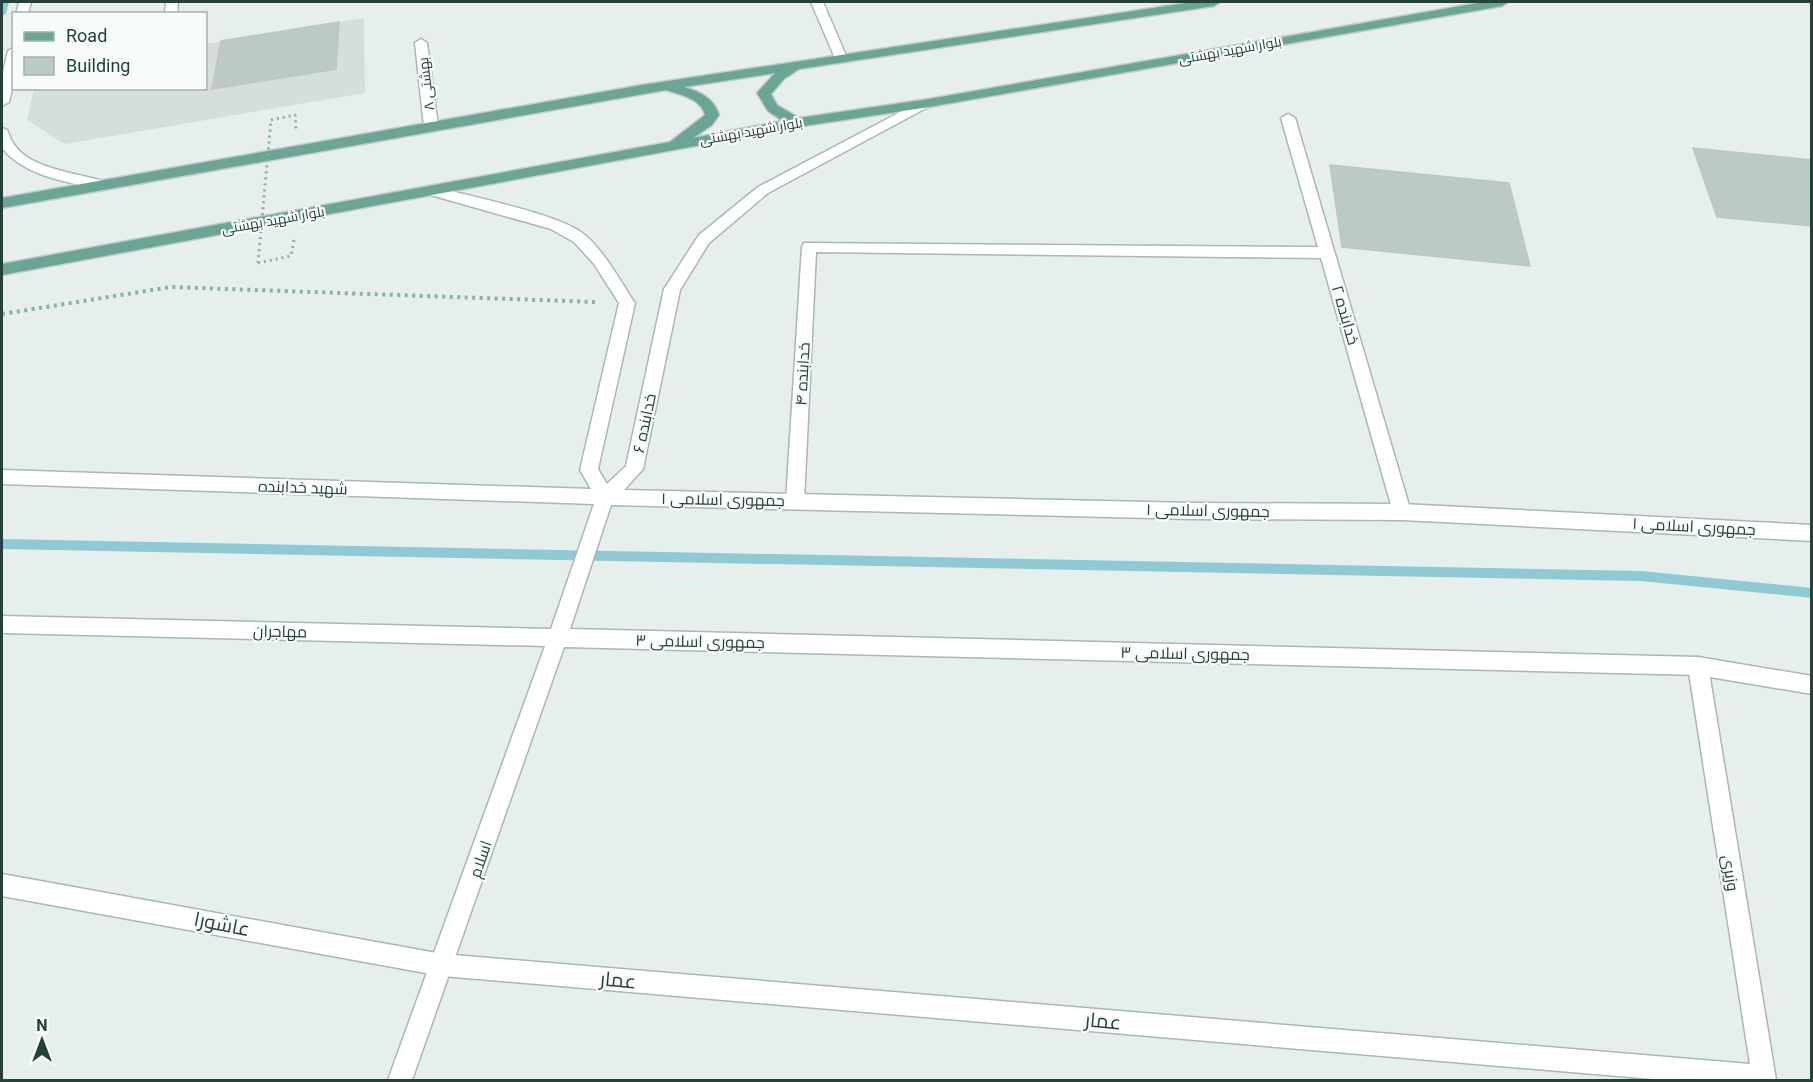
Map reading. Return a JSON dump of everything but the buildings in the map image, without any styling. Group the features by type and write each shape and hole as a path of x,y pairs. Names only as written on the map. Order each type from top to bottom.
{"main road":[{"path":"2,203 98,184 667,85 1214,2"},
{"name":"بلوار شهید بهشتی","path":"2,270 673,145 798,123 923,105 1502,2"},
{"path":"798,123 778,113 767,104 764,93 779,76 800,64"},
{"path":"667,85 706,101 712,110 712,115 707,122 673,145"}],"street":[{"path":"817,2 841,58"},
{"name":"بهشتی ۸","path":"421,43 431,126"},
{"path":"2,102 12,60"},
{"name":"خدابنده ۶","path":"605,497 634,469 672,289 704,239 763,190 923,105"},
{"name":"خدابنده ۲","path":"1288,118 1402,512"},
{"path":"2,133 3,140 17,158 55,173 98,184"},
{"path":"432,191 556,225 579,238 599,260 627,303 590,470 605,497"},
{"name":"خدابنده ۴","path":"795,501 809,247 1328,253"},
{"name":"شهید خدابنده","path":"2,477 605,497"},
{"name":"جمهوری اسلامی ۱","path":"605,497 1193,511 1402,512 1812,533"},
{"name":"اسلام","path":"400,1080 558,637 605,497"},
{"name":"مهاجران","path":"2,624 558,637"},
{"name":"جمهوری اسلامی ۳","path":"558,637 1698,666 1812,685"},
{"name":"وزیری","path":"1698,666 1763,1079"},
{"name":"عاشورا","path":"2,885 442,965"},
{"name":"عمار","path":"442,965 1763,1079"}],"path":[{"path":"291,255 258,263 271,120 295,115"},
{"path":"2,314 171,287 627,303"}],"shaded area":[{"path":"364,18 365,93 65,144 27,120 34,90 207,90 207,44"}],"waterway":[{"path":"2,14 5,2"},
{"path":"2,544 1641,576 1812,593"}]}
